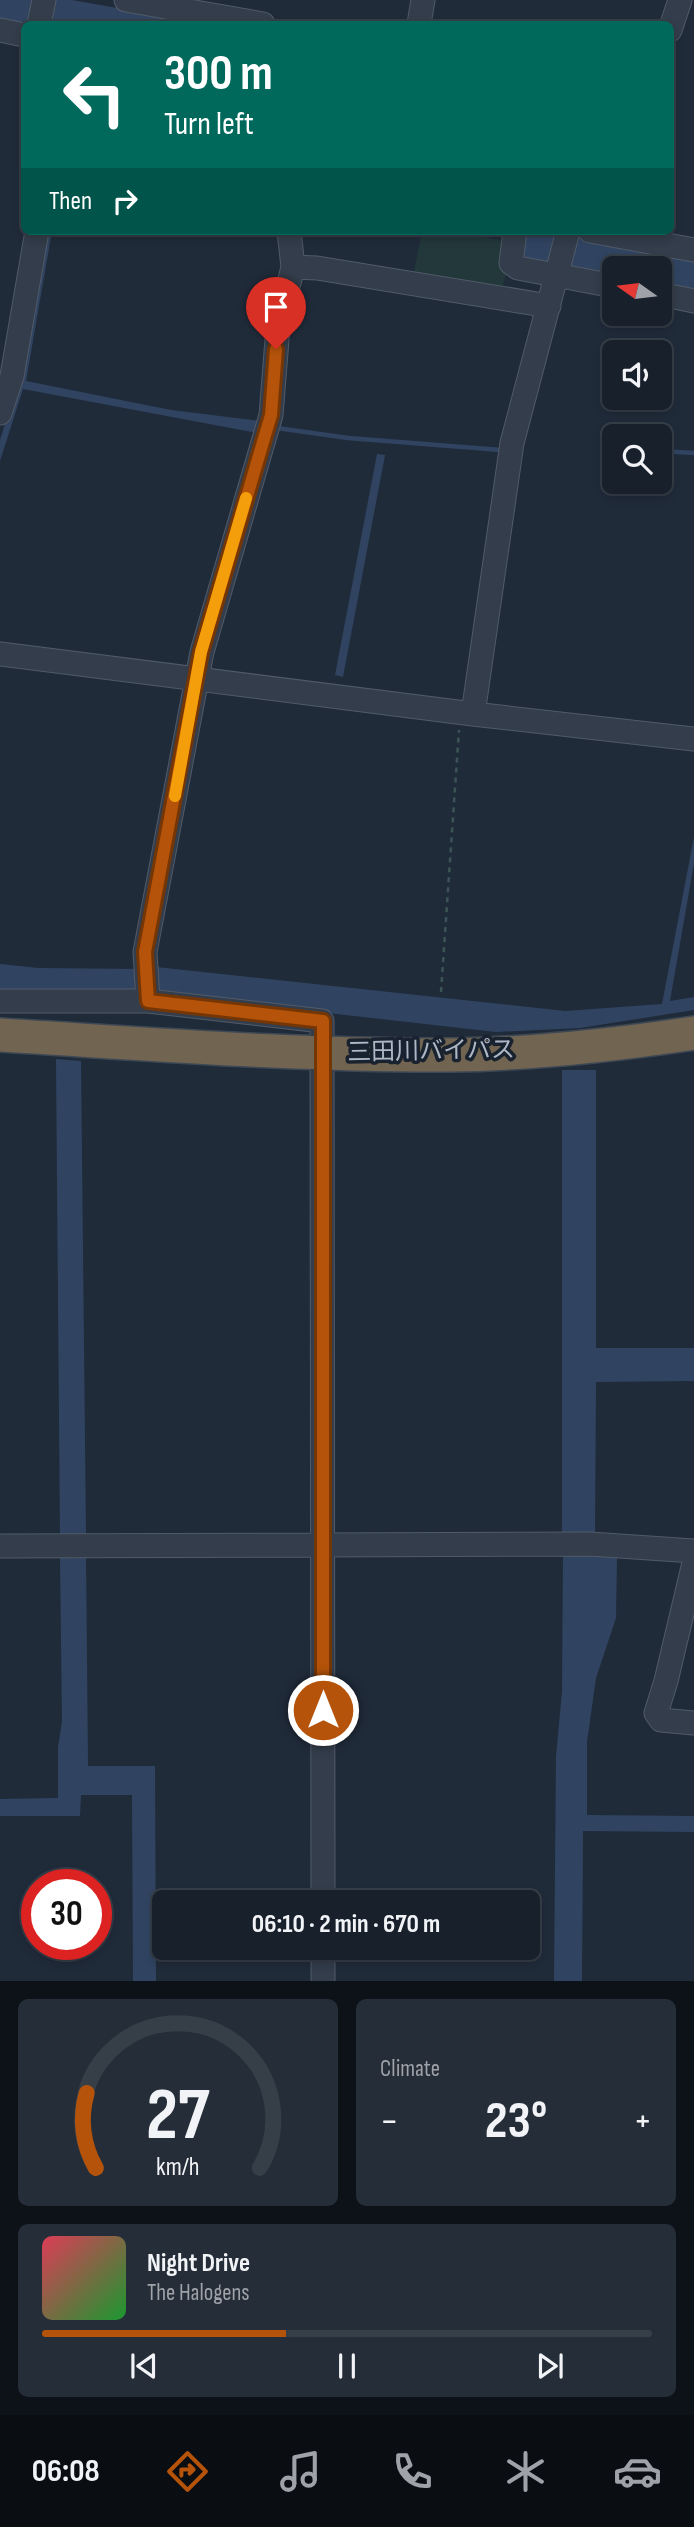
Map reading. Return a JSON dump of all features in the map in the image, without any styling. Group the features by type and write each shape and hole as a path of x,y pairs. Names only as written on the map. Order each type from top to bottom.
{"highway":[{"name":"三田川バイパス","path":"0,1035 321,1052 452,1055 609,1046 694,1033"}],"street":[{"path":"40,21 44,0"},
{"path":"126,0 246,21"},
{"path":"420,21 423,0"},
{"path":"673,21 680,0"},
{"path":"0,30 21,34"},
{"path":"0,413 12,376 36,235"},
{"path":"148,1001 145,952 201,652 271,415 278,327 293,267 289,235"},
{"path":"515,235 512,263 518,268 559,271 602,283"},
{"path":"467,713 512,443 567,235"},
{"path":"612,235 694,250"},
{"path":"293,267 317,268 549,306"},
{"path":"672,296 694,300"},
{"path":"0,654 694,739"},
{"path":"0,1001 148,1001 323,1021 323,1890"},
{"path":"0,1546 590,1544 694,1551"},
{"path":"694,1563 656,1713 661,1720 694,1723"},
{"path":"323,1960 323,1981"}],"path":[{"path":"440,992 467,713"}],"green space":[{"path":"421,235 471,235 506,241 508,268 502,289 413,276"}],"water":[{"path":"0,0 72,0 190,21 21,21 21,24 0,21"},
{"path":"44,235 51,235 26,381 171,410 260,421 257,433 23,389 0,461 0,440 19,378"},
{"path":"522,235 555,235 554,240 575,237 694,259 694,293 672,289 672,256 602,256 602,276 519,258"},
{"path":"377,454 385,455 343,677 335,675"},
{"path":"694,837 694,863 670,1001 694,997 694,1010 580,1028 496,1032 160,994 154,984 156,967 565,1011 662,1004"},
{"path":"0,964 38,968 138,969 137,992 0,992"},
{"path":"56,1059 81,1061 86,1535 60,1535"},
{"path":"562,1070 596,1070 596,1348 694,1348 694,1381 596,1382 595,1532 562,1533"},
{"path":"563,1554 617,1554 616,1618 596,1678 587,1742 587,1815 694,1816 694,1832 583,1831 582,1981 554,1981 556,1756 562,1692"},
{"path":"86,1556 88,1766 155,1766 156,1890 152,1890 152,1960 156,1960 156,1981 133,1981 132,1795 81,1795 80,1816 0,1816 0,1799 58,1798 58,1747 62,1722 60,1557"}],"waterway":[{"path":"277,428 348,438 501,450"},
{"path":"672,452 694,453"}],"slow traffic":[{"path":"175,796 201,652 246,498"}],"route":[{"path":"276,349 271,415 201,652 145,952 148,1001 323,1021 323,1710"}]}
